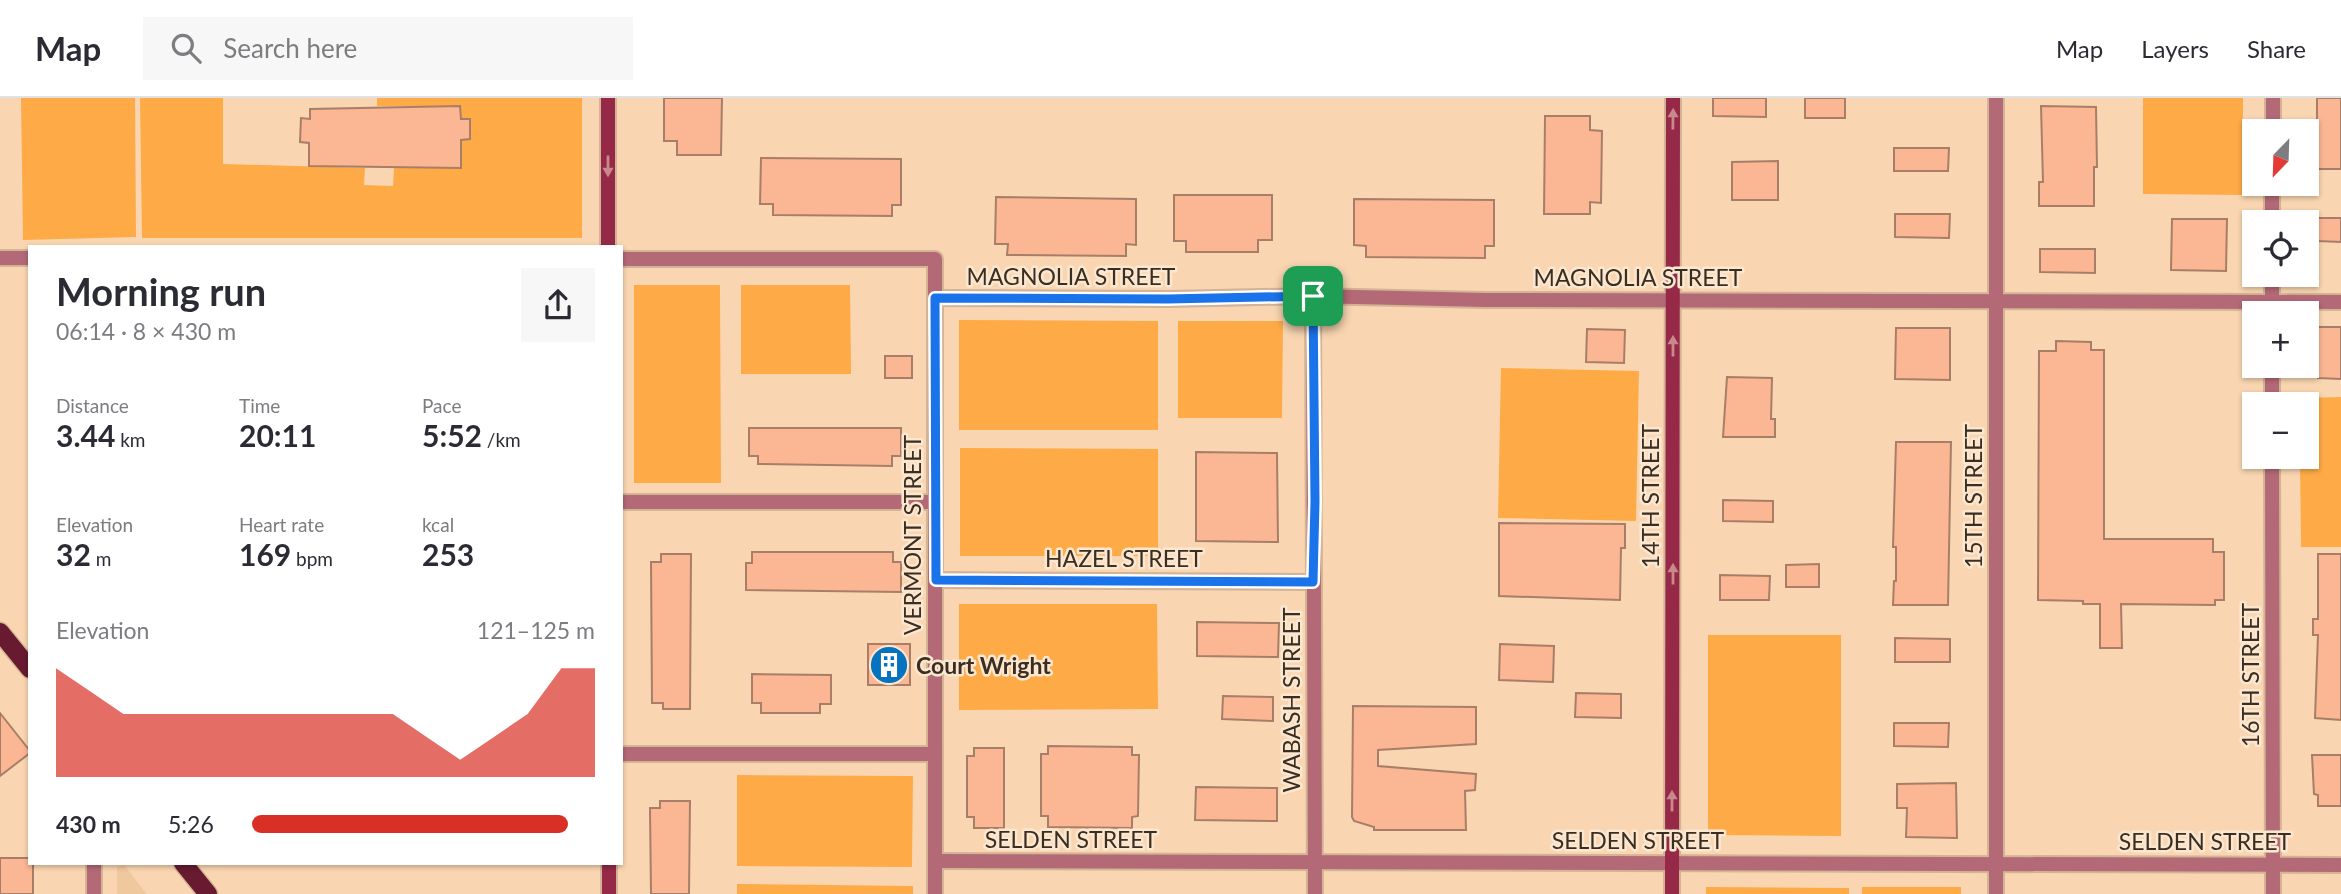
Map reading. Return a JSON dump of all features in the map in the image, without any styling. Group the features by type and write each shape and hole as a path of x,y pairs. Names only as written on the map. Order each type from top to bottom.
{"main road":[{"path":"0,632 28,667"},
{"path":"185,865 208,894"}],"street":[{"path":"608,98 608,245"},
{"name":"14TH STREET","path":"1672,894 1673,98"},
{"name":"15TH STREET","path":"1996,98 1996,894"},
{"path":"2273,98 2273,119"},
{"path":"0,258 28,258"},
{"name":"MAGNOLIA STREET","path":"623,259 935,259"},
{"name":"VERMONT STREET","path":"935,259 935,894"},
{"name":"MAGNOLIA STREET","path":"935,298 1168,299 1313,296 1485,300 1996,301 2242,306"},
{"name":"WABASH STREET","path":"1313,296 1315,894"},
{"name":"MAGNOLIA STREET","path":"2319,304 2341,302"},
{"name":"16TH STREET","path":"2272,469 2273,894"},
{"path":"623,502 935,502"},
{"name":"HAZEL STREET","path":"936,580 1313,582"},
{"path":"623,754 935,754"},
{"name":"SELDEN STREET","path":"935,861 2341,864"},
{"path":"94,865 94,894"},
{"path":"608,865 608,894"}],"shaded area":[{"path":"21,98 135,98 136,237 23,240"},
{"path":"140,98 223,98 223,164 365,168 364,185 393,186 394,168 461,168 461,140 470,139 470,119 461,119 460,106 377,106 377,98 582,98 582,238 142,238"},
{"path":"2143,98 2243,98 2242,195 2143,194"},
{"path":"634,285 720,285 721,483 634,483"},
{"path":"741,285 850,285 851,374 741,374"},
{"path":"959,320 1158,321 1158,430 959,430"},
{"path":"1178,321 1283,321 1282,418 1178,418"},
{"path":"1501,368 1639,371 1636,521 1498,518"},
{"path":"2341,397 2341,547 2301,547 2300,469 2319,469 2319,398"},
{"path":"960,448 1158,449 1158,556 960,556"},
{"path":"959,604 1157,604 1158,709 959,710"},
{"path":"1708,635 1841,635 1841,836 1708,835"},
{"path":"737,775 913,776 912,867 737,866"},
{"path":"124,865 147,894 117,894 117,867"},
{"path":"737,884 913,886 913,894 737,894"},
{"path":"1706,887 1849,888 1849,894 1706,894"},
{"path":"1862,887 1961,887 1961,894 1862,894"}],"building":[{"path":"664,98 722,98 721,155 677,155 677,141 664,141"},
{"path":"1713,98 1766,98 1766,117 1713,116"},
{"path":"1805,98 1845,98 1845,118 1805,118"},
{"path":"2317,98 2341,98 2341,169 2319,169"},
{"path":"460,106 461,119 470,119 470,139 461,140 461,168 309,166 309,143 300,142 301,118 310,119 310,109"},
{"path":"2041,106 2096,107 2097,167 2094,167 2094,206 2039,206 2039,182 2043,182"},
{"path":"1545,116 1590,116 1590,130 1602,131 1601,203 1590,202 1590,214 1544,214"},
{"path":"1894,148 1949,148 1948,171 1894,171"},
{"path":"761,158 901,159 901,205 892,205 892,216 773,215 773,204 760,204"},
{"path":"1778,161 1778,200 1732,200 1732,162"},
{"path":"1174,195 1272,195 1272,240 1258,240 1258,252 1186,252 1186,241 1174,241"},
{"path":"996,197 1136,199 1136,245 1126,244 1126,256 1007,255 1008,244 995,244"},
{"path":"1354,199 1494,200 1494,246 1485,246 1485,258 1366,257 1366,246 1354,245"},
{"path":"1895,214 1950,214 1949,238 1895,237"},
{"path":"2319,218 2341,218 2341,242 2319,241"},
{"path":"2172,219 2227,219 2226,271 2171,270"},
{"path":"2040,249 2095,249 2095,273 2040,272"},
{"path":"2319,327 2341,327 2341,379 2318,378"},
{"path":"1896,328 1950,328 1950,380 1895,379"},
{"path":"1587,329 1625,330 1624,363 1586,362"},
{"path":"2056,341 2091,342 2091,350 2104,350 2104,539 2213,539 2213,552 2224,552 2224,600 2215,600 2215,605 2121,604 2122,648 2100,648 2100,604 2038,600 2039,351 2056,351"},
{"path":"885,356 912,356 912,378 885,378"},
{"path":"1727,377 1772,378 1771,419 1775,419 1775,437 1723,437"},
{"path":"749,428 901,428 901,456 892,456 892,466 758,464 758,456 749,456"},
{"path":"1896,442 1951,442 1948,605 1893,605 1896,581 1896,547 1893,547"},
{"path":"1196,452 1277,453 1278,542 1196,541"},
{"path":"1723,500 1773,501 1773,522 1723,521"},
{"path":"1499,523 1625,524 1625,548 1621,548 1620,600 1499,596"},
{"path":"752,552 893,552 893,562 901,562 901,592 746,590 746,563 752,563"},
{"path":"661,554 691,554 690,709 663,709 663,703 652,703 651,562 661,562"},
{"path":"2318,554 2341,554 2341,720 2315,718 2318,635 2313,635 2313,619 2318,619"},
{"path":"1819,564 1819,587 1786,587 1786,565"},
{"path":"1720,575 1770,576 1769,600 1720,600"},
{"path":"1197,622 1279,623 1278,657 1197,656"},
{"path":"1895,638 1950,639 1950,662 1895,662"},
{"name":"Court Wright","path":"868,644 910,644 910,685 868,685"},
{"path":"1500,644 1554,646 1553,682 1499,680"},
{"path":"752,674 831,675 831,704 820,704 820,713 761,713 761,703 752,703"},
{"path":"1576,693 1621,694 1621,718 1575,717"},
{"path":"1223,696 1273,697 1273,721 1222,719"},
{"path":"1353,706 1476,707 1476,744 1378,750 1378,766 1476,774 1475,790 1465,791 1466,830 1374,830 1374,827 1354,821"},
{"path":"0,713 28,748 28,755 0,776"},
{"path":"1894,723 1949,723 1948,747 1894,746"},
{"path":"1048,746 1132,747 1132,755 1139,755 1138,816 1132,817 1132,828 1048,827 1048,816 1041,816 1041,754 1048,754"},
{"path":"974,748 1004,748 1004,828 974,828 974,817 967,817 967,756 974,756"},
{"path":"2312,755 2341,755 2341,806 2318,806 2318,795 2314,794"},
{"path":"1956,783 1957,838 1906,837 1907,808 1897,808 1897,784"},
{"path":"1196,787 1277,788 1277,821 1195,820"},
{"path":"660,801 690,801 689,894 651,894 650,808 660,808"},
{"path":"0,858 28,858 28,865 33,865 33,894 0,894"}],"place":[{"name":"Court Wright","path":"889,665"}],"route":[{"path":"1313,296 1313,582 936,580 935,298 1168,299 1313,296"}]}
